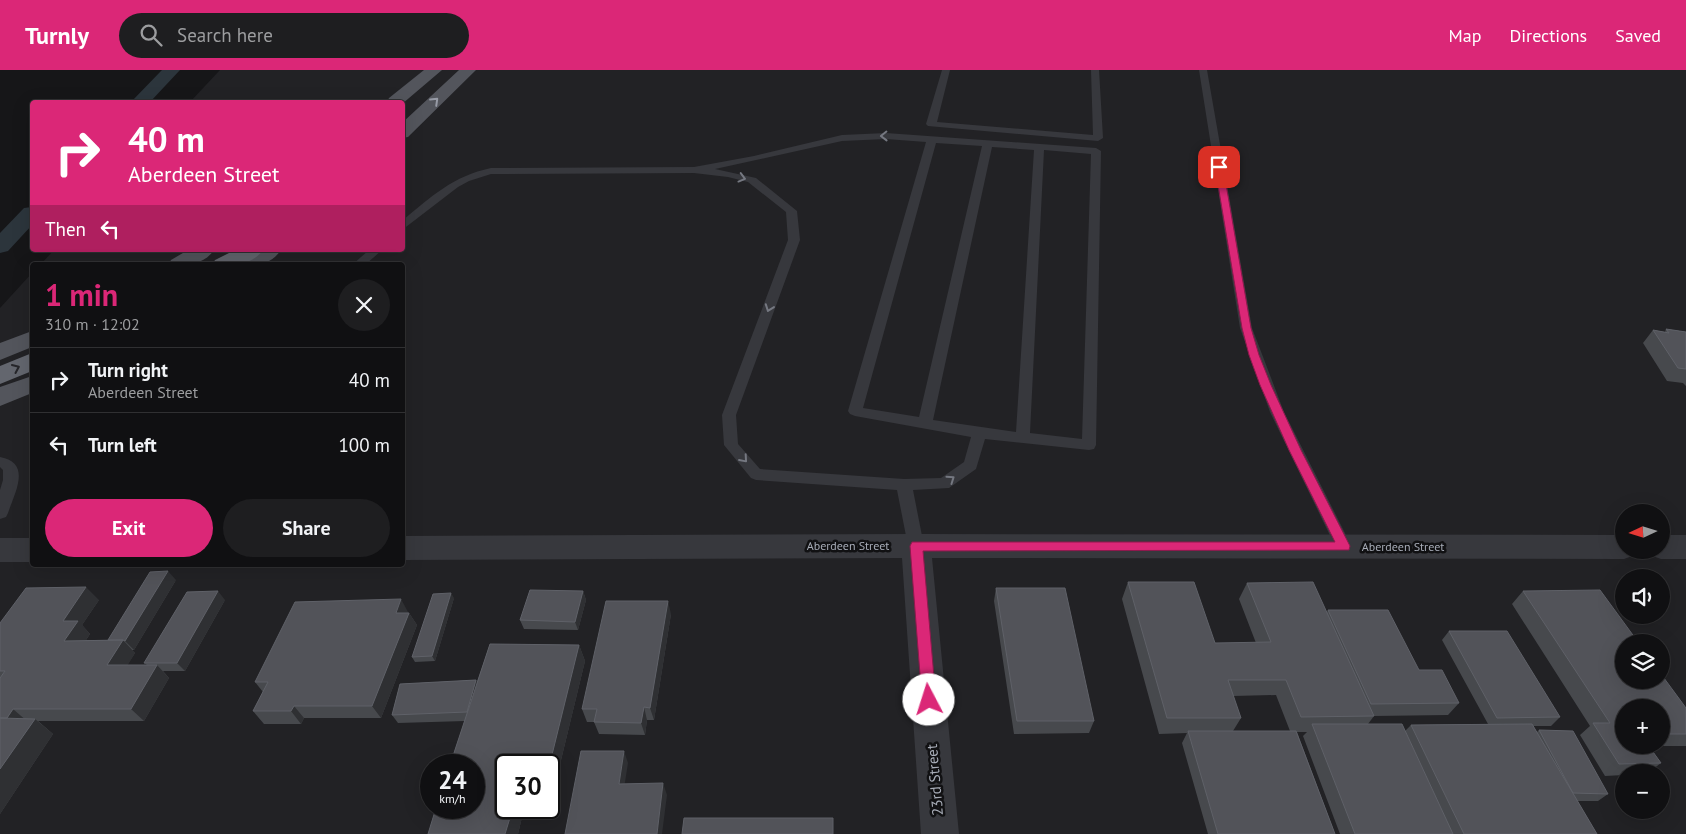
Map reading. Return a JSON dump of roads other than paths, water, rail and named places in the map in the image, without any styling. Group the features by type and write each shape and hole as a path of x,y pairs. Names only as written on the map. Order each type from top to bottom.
{"highway":[{"path":"229,262 248,252"},
{"path":"0,376 30,362"}],"main road":[{"path":"397,100 434,70"},
{"path":"405,130 468,70"},
{"path":"184,262 200,252"},
{"path":"252,262 267,252"},
{"path":"0,352 30,339"},
{"path":"0,397 30,385"}],"street":[{"name":"Aberdeen Street","path":"405,548 916,546 1615,547"},
{"name":"23rd Street","path":"916,546 940,834"},
{"path":"1670,547 1686,547"},
{"path":"0,550 30,550"}],"lane":[{"path":"946,70 931,124 1098,138 1095,70"},
{"path":"1203,70 1246,328 1265,385 1295,450 1344,546"},
{"path":"694,170 754,160 842,138 886,136 932,138 1096,151 1089,445 1023,436 978,433 855,411 932,138"},
{"path":"925,423 988,142"},
{"path":"1023,436 1039,147"},
{"path":"405,225 455,183 466,176 478,172 694,170 728,174 752,180 791,211 794,240 730,415 731,445 756,474 904,485 944,484 971,465 978,433"},
{"path":"362,262 374,252"},
{"path":"0,462 12,468 11,480 0,513"},
{"path":"904,485 916,546"}],"waterway":[{"path":"142,100 172,70"},
{"path":"0,246 30,215"}]}
